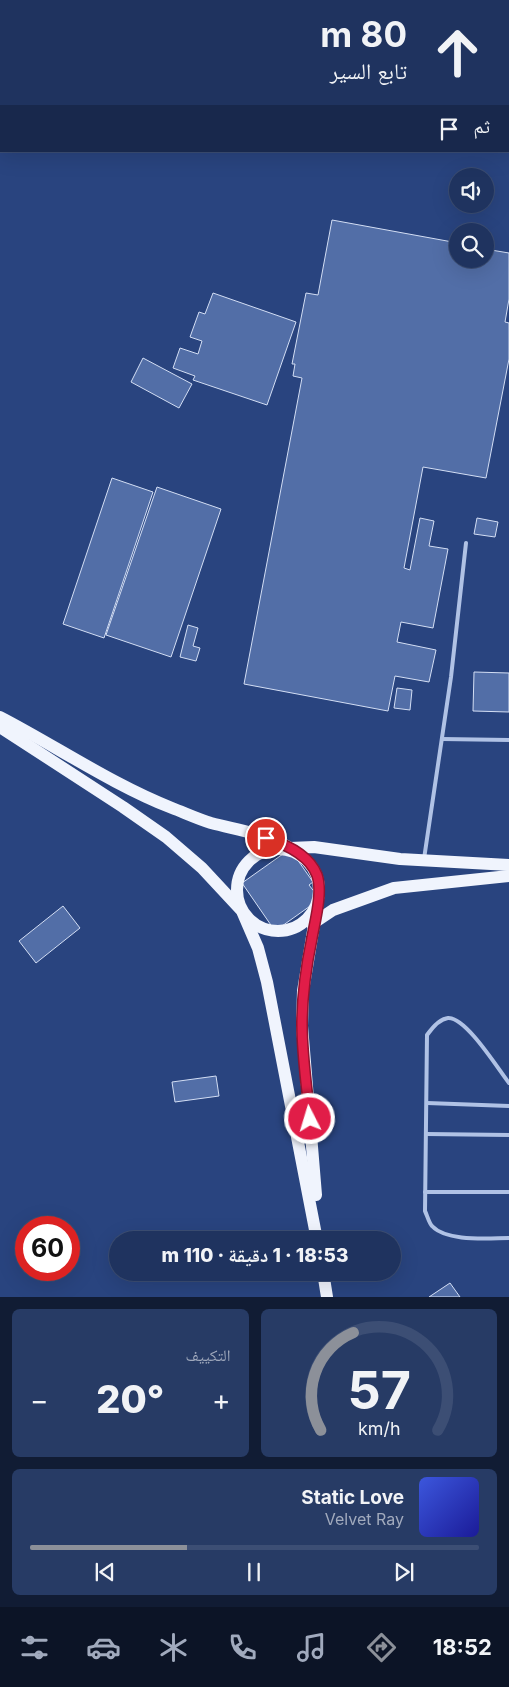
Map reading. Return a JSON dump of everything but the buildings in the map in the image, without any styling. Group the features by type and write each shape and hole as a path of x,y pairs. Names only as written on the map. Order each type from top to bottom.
{"main road":[{"path":"0,717 170,808 210,822 280,842 310,864 317,875 318,901 303,991 302,1026 318,1231"},
{"path":"0,727 166,837 202,868 252,922 264,929 278,932 315,923 333,910 394,888 509,876"},
{"path":"317,1231 267,982 258,948 237,898 238,883 242,870 251,858 263,852 275,849 296,852 314,848 424,861 509,865"},
{"path":"292,929 304,923 313,913 318,901"},
{"path":"324,1281 327,1297"}],"lane":[{"path":"424,861 451,677 466,543"},
{"path":"442,738 509,740"},
{"path":"509,1082 473,1036 457,1020 447,1018 436,1024 427,1035 425,1211 431,1226 458,1237 509,1238"},
{"path":"427,1102 509,1106"},
{"path":"426,1134 509,1135"},
{"path":"425,1192 509,1192"}],"route":[{"path":"266,838 292,848 310,864 317,875 319,888 315,923 303,991 302,1026 310,1119"}]}
